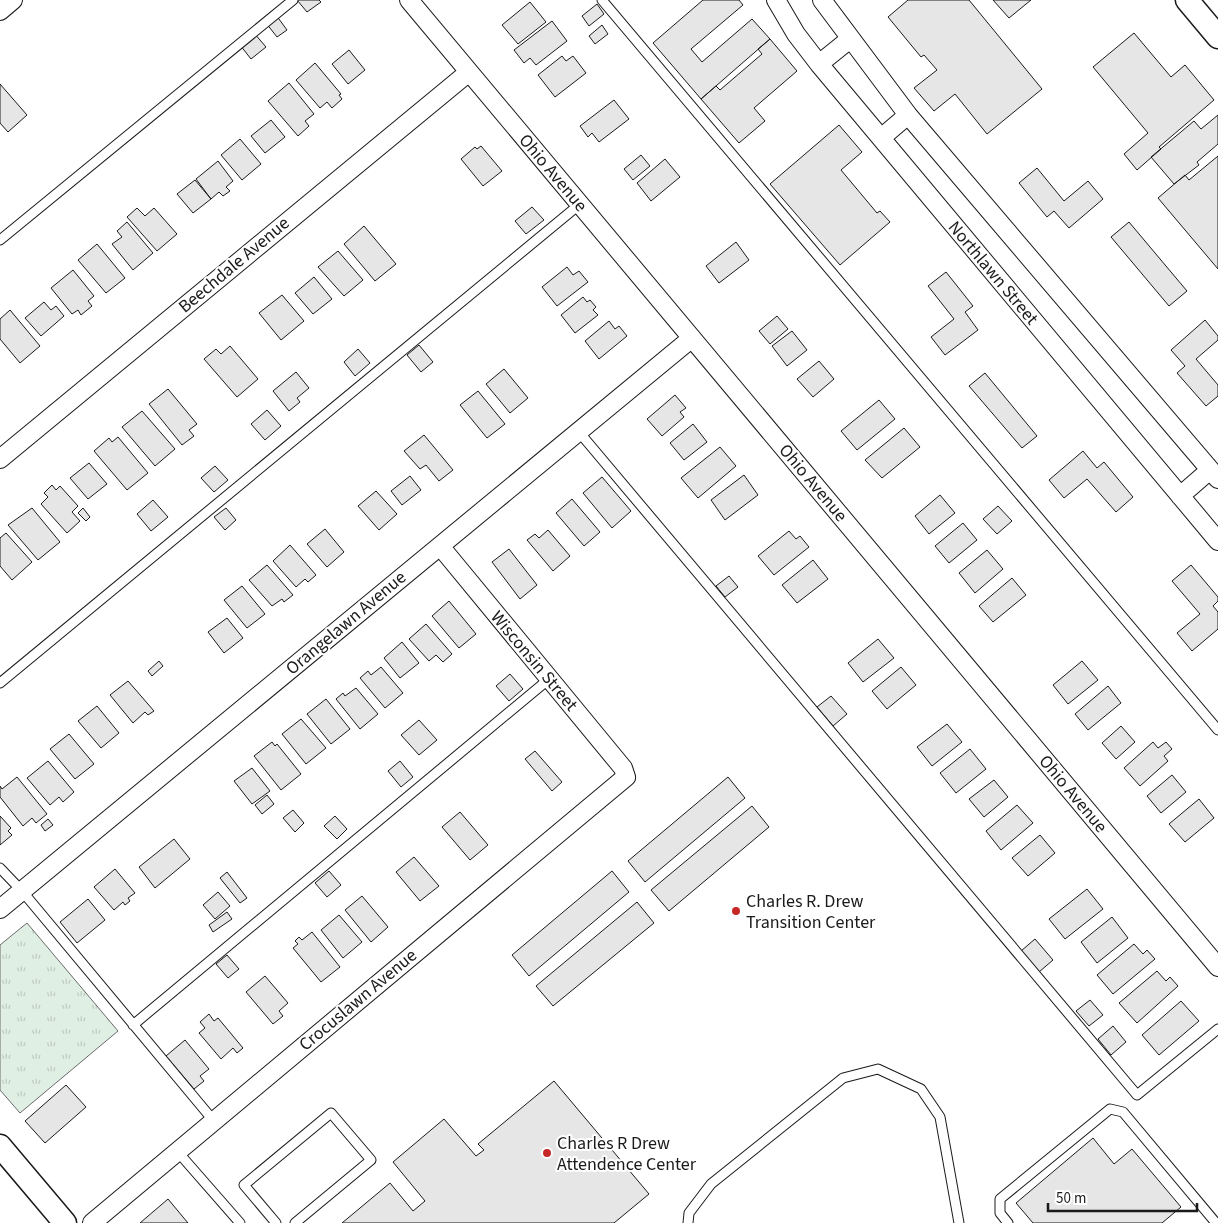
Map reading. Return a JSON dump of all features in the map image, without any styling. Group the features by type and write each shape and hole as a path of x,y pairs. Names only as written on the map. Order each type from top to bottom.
{"street":[{"path":"0,11 13,0"},
{"name":"Ohio Avenue","path":"409,0 1218,967"},
{"name":"Northlawn Street","path":"776,0 796,34 819,64 1218,541"},
{"path":"822,0 908,115 1214,475 1180,496"},
{"path":"1187,0 1218,37"},
{"path":"819,64 850,39"},
{"name":"Beechdale Avenue","path":"0,459 469,72"},
{"path":"881,138 908,115"},
{"name":"Orangelawn Avenue","path":"0,909 692,338"},
{"name":"Wisconsin Street","path":"440,546 623,768 626,777"},
{"name":"Crocuslawn Avenue","path":"92,1223 626,777"},
{"path":"0,1146 65,1223"}],"lane":[{"path":"0,240 293,0"},
{"path":"602,0 1218,730"},
{"path":"0,683 580,204"},
{"path":"579,432 1137,1095 1218,1029"},
{"path":"133,1025 549,679"},
{"path":"0,868 22,891 213,1120"},
{"path":"688,1223 689,1213 711,1184 843,1078 878,1068 921,1089 940,1117 959,1223"},
{"path":"1008,1223 1000,1213 1000,1200 1110,1109 1123,1112 1216,1223"},
{"path":"276,1223 244,1185 331,1113 370,1160 295,1223"},
{"path":"177,1151 240,1223"}],"green space":[{"path":"27,923 118,1031 20,1113 0,1090 0,945"}],"building":[{"path":"297,0 319,0 321,2 307,12"},
{"path":"703,0 739,0 743,5 691,49 702,62 752,19 770,39 701,99 653,43"},
{"path":"908,0 969,0 1042,89 987,134 955,94 934,111 914,88 937,70 924,55 921,57 888,17"},
{"path":"993,0 1031,0 1009,18"},
{"path":"530,2 546,22 518,44 502,25"},
{"path":"597,4 604,14 589,26 582,16"},
{"path":"276,15 287,30 277,37 266,23"},
{"path":"552,21 567,41 536,65 530,58 524,63 514,50"},
{"path":"602,25 608,34 595,44 589,36"},
{"path":"254,33 266,47 251,59 240,45"},
{"path":"1134,33 1171,77 1185,65 1214,100 1159,147 1161,149 1137,170 1124,154 1148,133 1093,67"},
{"path":"770,39 797,71 754,108 765,121 739,143 701,99 716,86 720,90 762,54 758,49"},
{"path":"349,50 365,70 348,84 332,64"},
{"path":"562,56 566,61 573,56 586,73 555,97 538,75"},
{"path":"315,63 341,94 339,95 342,99 332,108 327,102 320,108 296,80"},
{"path":"289,83 314,114 305,121 309,126 298,136 268,101"},
{"path":"0,84 27,115 8,132 0,123"},
{"path":"614,100 629,119 599,142 592,133 588,137 580,126"},
{"path":"1218,115 1218,144 1197,162 1199,165 1174,184 1151,157 1194,121 1201,129"},
{"path":"271,120 285,137 265,153 251,136"},
{"path":"839,125 862,152 841,170 877,213 880,211 890,222 840,265 770,184"},
{"path":"240,139 261,164 242,180 221,155"},
{"path":"481,146 502,171 483,186 461,159 475,147 477,149"},
{"path":"641,155 650,166 633,180 624,169"},
{"path":"1218,156 1218,269 1158,198 1185,175 1189,180"},
{"path":"665,159 680,177 651,201 637,183"},
{"path":"218,161 233,181 226,187 230,191 223,196 219,192 211,199 196,179"},
{"path":"1037,168 1064,201 1088,181 1103,199 1069,228 1054,211 1047,217 1019,183"},
{"path":"195,180 211,199 193,213 177,194"},
{"path":"532,207 544,220 526,234 515,221"},
{"path":"137,208 145,216 154,208 177,234 157,251 127,217"},
{"path":"127,222 153,253 133,270 112,244 122,237 117,231"},
{"path":"1129,222 1187,291 1169,306 1111,237"},
{"path":"364,226 396,264 375,281 344,244"},
{"path":"736,242 749,260 719,283 706,266"},
{"path":"97,244 125,278 106,293 78,260"},
{"path":"338,251 363,280 344,296 318,267"},
{"path":"567,267 573,275 579,271 588,282 557,306 542,287"},
{"path":"73,270 94,296 88,301 92,306 81,315 78,310 72,314 51,288"},
{"path":"946,272 973,306 965,312 978,330 945,355 931,337 954,319 928,286"},
{"path":"314,277 332,299 313,314 295,293"},
{"path":"282,295 304,321 281,340 259,313"},
{"path":"583,297 587,302 590,300 596,307 593,310 598,315 575,333 561,315"},
{"path":"44,302 51,310 56,306 64,316 41,336 25,318"},
{"path":"10,310 40,346 20,363 0,339 0,319"},
{"path":"777,316 788,329 770,344 759,331"},
{"path":"1205,320 1218,336 1218,340 1196,359 1218,385 1218,396 1206,406 1177,373 1185,366 1171,350"},
{"path":"609,321 615,329 619,326 627,336 599,359 585,341"},
{"path":"792,331 807,350 787,366 772,346"},
{"path":"419,345 433,362 421,372 407,355"},
{"path":"230,346 258,379 237,397 204,359 216,349 221,354"},
{"path":"358,349 370,363 355,376 344,362"},
{"path":"819,361 834,379 813,397 797,379"},
{"path":"504,369 528,398 510,413 486,384"},
{"path":"296,372 309,388 297,398 300,402 289,411 273,391"},
{"path":"985,373 1037,436 1022,448 969,386"},
{"path":"168,389 197,424 189,430 194,436 182,445 149,404"},
{"path":"478,391 505,424 487,438 460,405"},
{"path":"675,395 686,408 680,412 684,417 662,436 647,419"},
{"path":"879,400 895,419 857,450 841,431"},
{"path":"267,410 281,426 265,440 251,424"},
{"path":"142,411 175,449 155,466 122,427"},
{"path":"693,424 707,442 684,460 670,443"},
{"path":"904,428 920,447 882,478 865,460"},
{"path":"424,435 453,470 439,481 426,465 420,469 404,451"},
{"path":"118,437 148,473 127,490 94,451 109,438 112,442"},
{"path":"720,447 736,466 698,498 681,478"},
{"path":"1083,451 1097,468 1104,462 1133,497 1116,512 1087,479 1064,498 1049,480"},
{"path":"89,463 107,484 88,499 70,478"},
{"path":"215,466 228,480 214,492 201,478"},
{"path":"744,475 758,495 725,520 711,500"},
{"path":"410,476 421,490 402,505 391,491"},
{"path":"602,477 631,511 612,528 583,493"},
{"path":"52,485 56,490 60,486 78,506 72,512 80,521 67,533 41,504 48,497 44,493"},
{"path":"376,491 397,514 379,530 358,506"},
{"path":"940,495 955,513 929,534 915,516"},
{"path":"572,499 600,532 584,546 556,513"},
{"path":"153,500 168,517 151,531 137,514"},
{"path":"998,506 1012,521 997,534 983,519"},
{"path":"32,508 60,542 38,560 8,525"},
{"path":"83,508 90,517 86,521 78,513"},
{"path":"226,508 236,520 225,530 214,517"},
{"path":"963,523 977,540 949,563 935,546"},
{"path":"325,529 344,552 327,567 307,544"},
{"path":"548,530 570,556 553,571 527,540 535,534 539,538"},
{"path":"789,531 796,539 800,536 809,547 774,575 758,556"},
{"path":"6,533 32,562 12,580 0,566 0,538"},
{"path":"290,545 316,575 308,582 305,579 296,587 273,561"},
{"path":"509,549 537,585 520,599 492,562"},
{"path":"987,550 1003,569 975,593 959,573"},
{"path":"813,560 828,579 797,603 782,585"},
{"path":"267,565 293,595 284,602 282,599 272,606 249,580"},
{"path":"1191,565 1218,597 1218,601 1213,606 1218,612 1218,629 1192,651 1177,633 1200,614 1172,581"},
{"path":"729,576 738,587 725,597 716,586"},
{"path":"1012,578 1026,595 993,622 979,606"},
{"path":"242,586 265,614 247,628 224,600"},
{"path":"449,601 476,634 459,648 432,616"},
{"path":"227,618 243,638 224,653 208,632"},
{"path":"426,624 452,654 443,662 436,655 429,661 409,639"},
{"path":"878,639 894,658 863,682 848,663"},
{"path":"402,642 419,663 400,678 384,658"},
{"path":"159,661 163,666 152,676 148,671"},
{"path":"1082,661 1098,680 1068,704 1053,685"},
{"path":"381,667 403,693 385,708 360,678 368,671 371,675"},
{"path":"901,667 916,685 887,709 872,691"},
{"path":"510,674 523,689 509,701 496,686"},
{"path":"128,681 154,711 148,715 145,712 133,723 110,695"},
{"path":"1108,686 1121,703 1088,730 1075,714"},
{"path":"356,688 378,714 360,729 336,699 343,693 345,696"},
{"path":"831,696 847,714 833,726 817,707"},
{"path":"326,699 350,729 331,744 307,714"},
{"path":"97,706 119,733 101,748 78,721"},
{"path":"301,719 326,748 306,764 282,734"},
{"path":"419,720 437,740 419,755 401,735"},
{"path":"947,724 962,742 932,766 917,747"},
{"path":"1121,726 1135,742 1116,759 1102,743"},
{"path":"69,734 94,764 75,779 50,749"},
{"path":"272,742 275,746 277,744 301,774 281,790 254,756"},
{"path":"1153,742 1158,748 1166,742 1172,749 1164,756 1168,761 1140,786 1124,768"},
{"path":"970,749 986,769 956,793 940,773"},
{"path":"535,751 562,782 552,791 525,759"},
{"path":"48,761 74,792 63,802 59,797 50,805 27,778"},
{"path":"400,761 413,777 401,787 388,771"},
{"path":"252,768 270,791 252,804 234,781"},
{"path":"1172,775 1186,792 1161,813 1147,796"},
{"path":"17,777 47,814 36,823 32,818 23,826 0,797 0,786 2,789"},
{"path":"728,777 745,798 645,882 628,861"},
{"path":"994,780 1008,797 984,817 969,799"},
{"path":"267,795 274,804 262,814 255,805"},
{"path":"1199,799 1214,818 1185,842 1169,824"},
{"path":"1017,805 1033,823 1001,850 986,831"},
{"path":"752,806 769,827 669,911 651,890"},
{"path":"293,810 304,823 295,832 283,818"},
{"path":"460,812 488,845 470,860 442,827"},
{"path":"0,816 11,828 8,831 12,835 0,845"},
{"path":"335,816 347,829 337,839 324,826"},
{"path":"48,819 53,825 45,831 41,825"},
{"path":"1040,835 1055,853 1028,876 1012,858"},
{"path":"174,839 190,859 155,888 139,867"},
{"path":"414,857 439,886 420,901 396,872"},
{"path":"115,869 135,893 128,898 130,901 125,905 123,902 114,910 94,887"},
{"path":"329,871 341,885 327,897 315,883"},
{"path":"612,871 629,892 529,976 512,955"},
{"path":"227,872 247,898 240,903 220,878"},
{"path":"1087,889 1103,909 1065,939 1049,919"},
{"path":"218,892 230,906 215,919 203,905"},
{"path":"362,896 388,927 371,942 345,910"},
{"path":"88,899 105,920 77,943 60,922"},
{"path":"637,902 654,923 553,1006 536,986"},
{"path":"227,912 232,919 213,932 209,925"},
{"path":"339,915 362,942 343,958 321,930"},
{"path":"1112,917 1128,938 1097,963 1081,942"},
{"path":"312,932 340,967 321,982 293,948 298,944 295,941 299,937 302,940"},
{"path":"1035,939 1053,960 1039,972 1021,951"},
{"path":"1134,944 1143,954 1147,950 1155,959 1113,994 1097,975"},
{"path":"227,955 239,969 228,978 216,964"},
{"path":"1157,971 1166,981 1170,977 1178,986 1137,1023 1119,1003"},
{"path":"265,976 288,1003 279,1011 283,1016 273,1024 246,992"},
{"path":"1090,1000 1103,1015 1089,1026 1076,1011"},
{"path":"1181,1001 1199,1021 1159,1055 1142,1035"},
{"path":"209,1014 214,1021 218,1018 243,1048 237,1053 233,1048 221,1059 199,1033 205,1028 200,1022"},
{"path":"1113,1026 1126,1042 1111,1055 1098,1039"},
{"path":"185,1040 209,1069 200,1076 204,1081 194,1089 166,1056"},
{"name":"Charles R Drew Attendence Center","path":"554,1081 649,1194 614,1223 342,1223 390,1183 413,1211 425,1201 393,1162 444,1119 476,1156 484,1150 478,1144"},
{"path":"66,1085 86,1107 45,1143 25,1121"},
{"path":"1093,1138 1114,1164 1132,1149 1181,1207 1162,1223 1033,1223 1016,1203"},
{"path":"168,1199 188,1223 140,1223"}],"place":[{"name":"Charles R. Drew Transition Center","path":"736,911"},
{"name":"Charles R Drew Attendence Center","path":"547,1153"}]}
